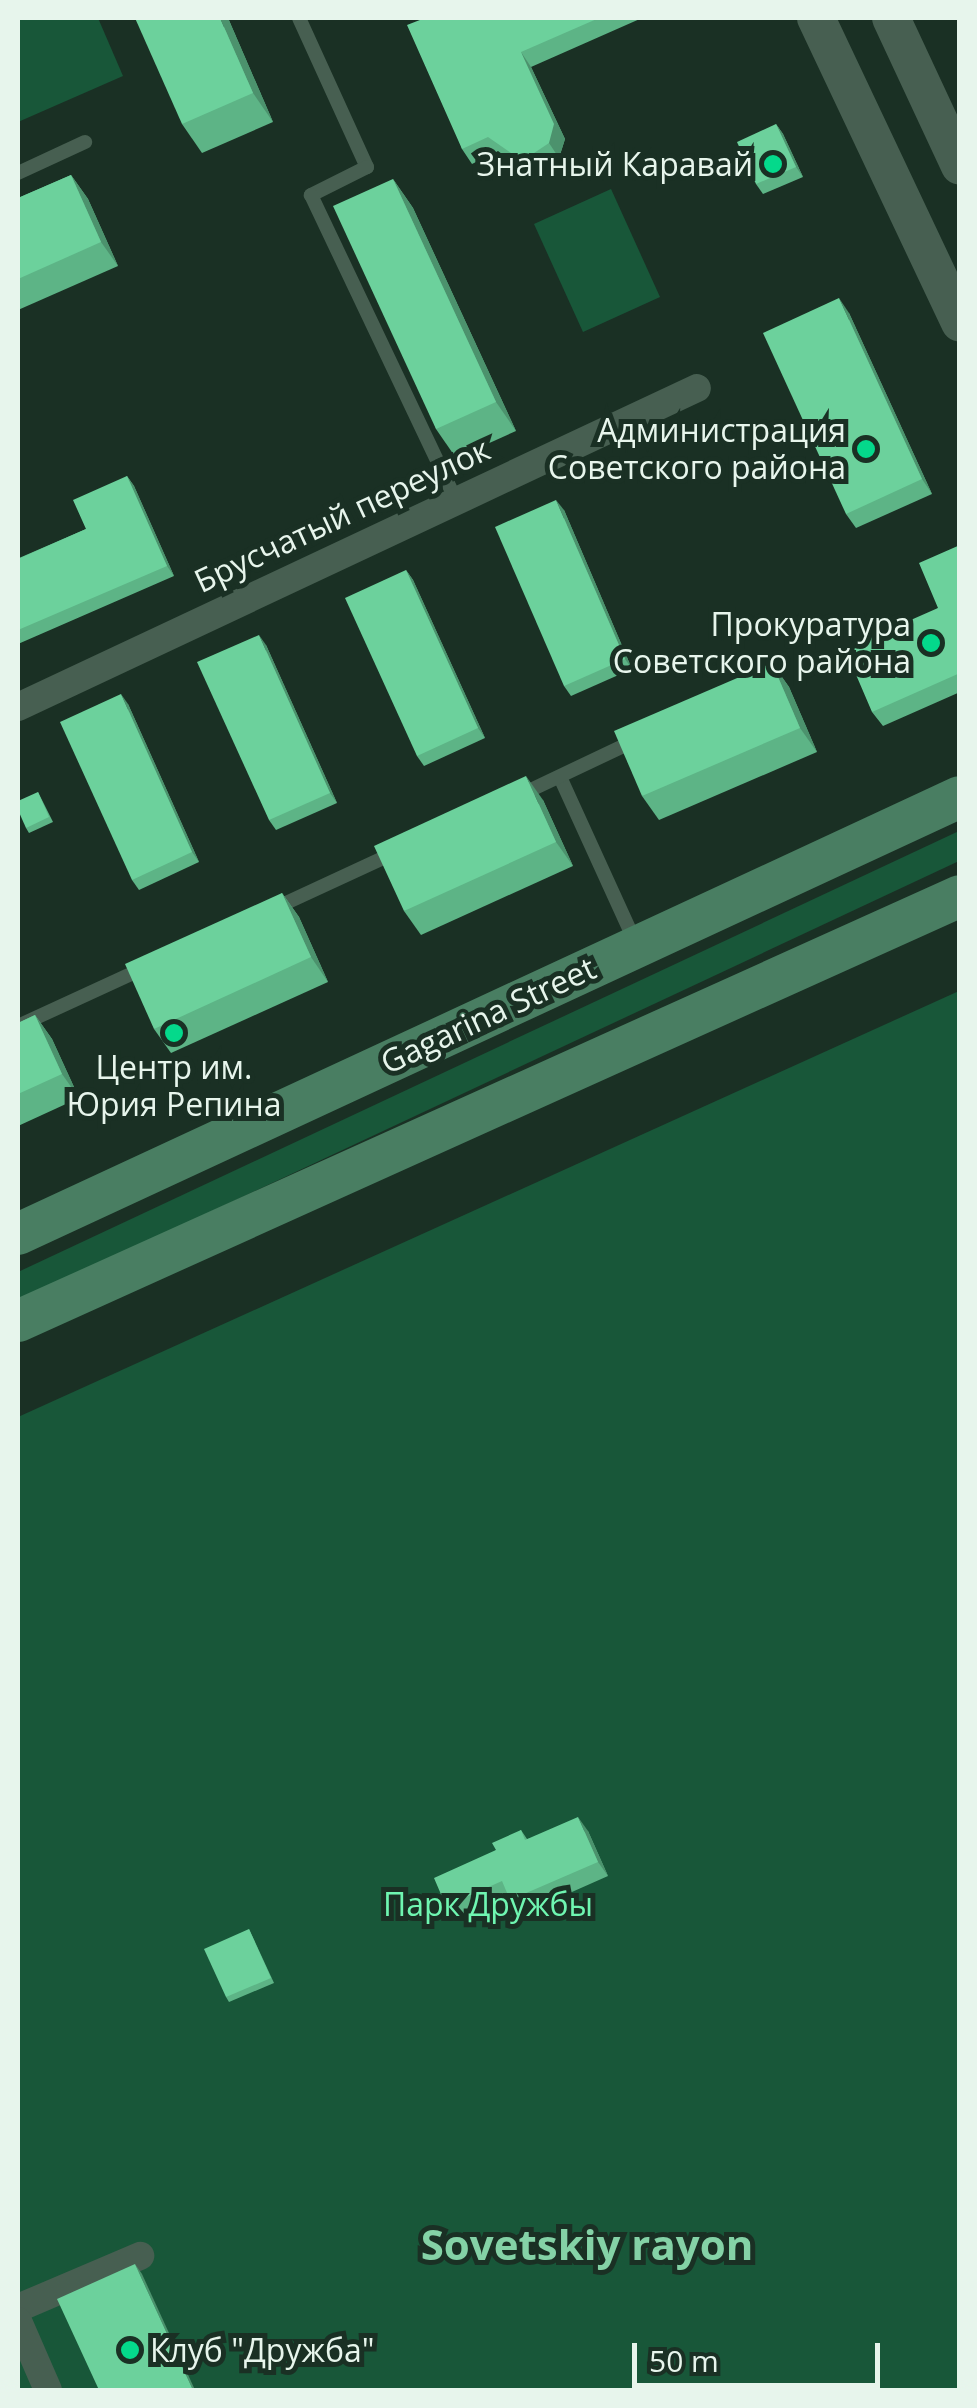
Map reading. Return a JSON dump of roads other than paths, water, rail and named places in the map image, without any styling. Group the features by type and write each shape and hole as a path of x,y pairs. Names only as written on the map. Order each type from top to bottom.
{"main road":[{"path":"816,18 960,323"},
{"path":"891,18 960,166"},
{"name":"Gagarina Street","path":"18,1234 960,798"},
{"path":"18,1321 960,896"}],"street":[{"name":"Брусчатый переулок","path":"18,708 455,498 697,388"},
{"path":"18,2308 140,2256"},
{"path":"18,2321 48,2390"}],"lane":[{"path":"299,18 367,167 311,195 455,498"},
{"path":"18,172 85,142"},
{"path":"506,802 645,736"},
{"path":"560,776 637,946"},
{"path":"252,918 415,843"},
{"path":"18,1026 162,960"}],"place":[{"name":"Знатный Каравай","path":"773,164"},
{"name":"Администрация Советского района","path":"866,449"},
{"name":"Прокуратура Советского района","path":"931,643"},
{"name":"Центр им. Юрия Репина","path":"174,1033"},
{"name":"Клуб \"Дружба\"","path":"130,2350"}],"district":[{"name":"Sovetskiy rayon","path":"587,2244"}],"park label":[{"name":"Парк Дружбы","path":"488,1904"}]}
